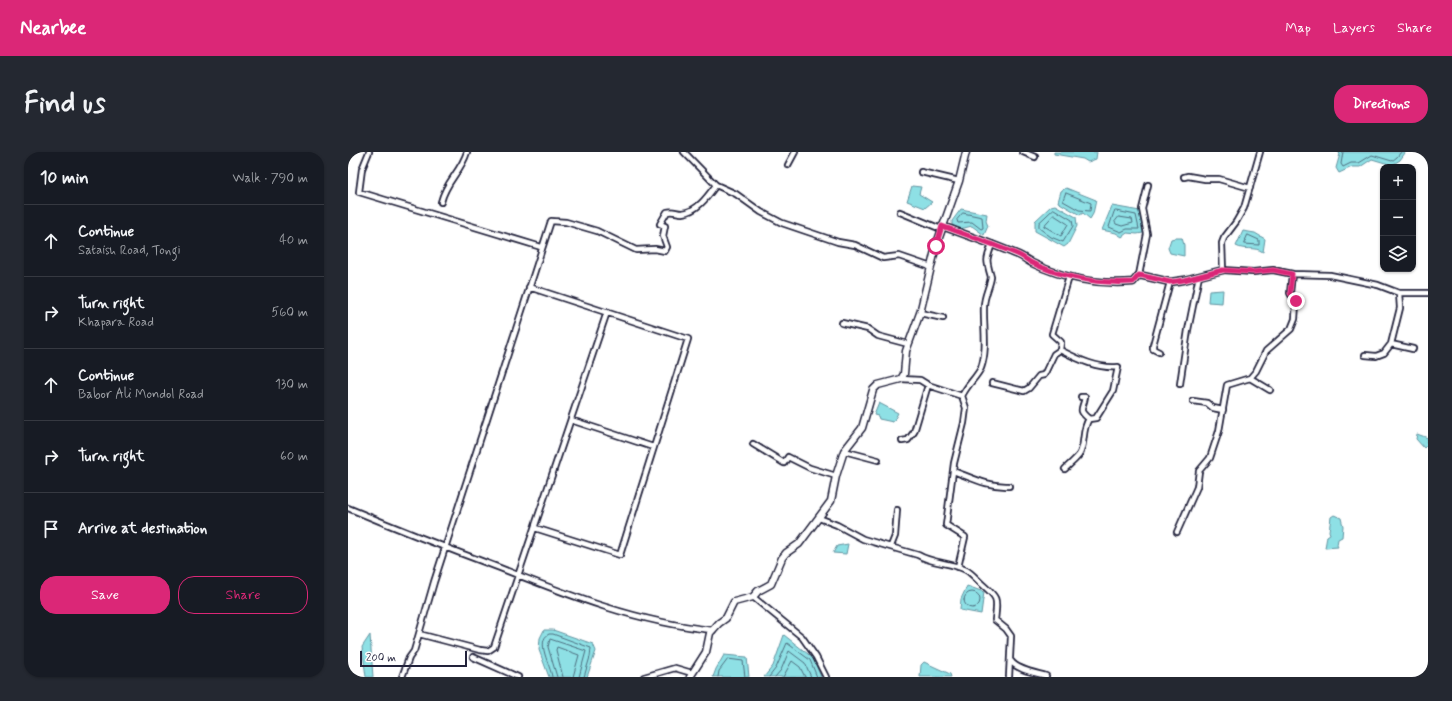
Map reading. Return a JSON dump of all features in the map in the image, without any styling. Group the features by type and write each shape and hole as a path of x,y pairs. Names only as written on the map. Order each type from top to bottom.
{"street":[{"path":"369,152 362,169 359,192 541,247"},
{"path":"441,202 444,189 464,163 467,152"},
{"path":"684,152 716,185 736,194 761,212 789,226 854,245 883,258 899,256 930,267"},
{"path":"788,165 794,152"},
{"path":"902,379 908,344 920,313 930,267 958,182 966,152"},
{"path":"1023,152 1035,158"},
{"path":"1223,270 1222,255 1224,238 1244,208 1260,152"},
{"path":"921,172 958,182"},
{"path":"1184,177 1188,176 1205,179 1219,179 1250,188"},
{"path":"402,677 419,634 445,547 551,220 566,222 597,231 636,250 655,249 665,251 667,247 663,236 665,226 660,224 667,212 672,210 683,213 694,209 716,185"},
{"path":"900,212 992,244 1019,255 1032,263 1069,277 1124,283 1133,282 1139,275 1147,234 1142,209 1148,185"},
{"path":"958,567 965,537 946,525 953,471 966,408 962,396 980,368 983,359 985,332 984,306 991,276 986,260 992,244"},
{"path":"1139,275 1170,282 1223,270 1253,272 1273,270 1292,274 1340,277 1378,285 1399,294 1428,293"},
{"path":"1176,532 1197,487 1199,471 1210,458 1219,431 1227,385 1250,378 1256,371 1266,351 1291,329 1295,319 1296,304 1290,293 1292,274"},
{"path":"1180,384 1199,276"},
{"path":"992,383 1024,391 1029,388 1039,376 1044,375 1054,354 1060,350 1061,342 1052,334 1069,277"},
{"path":"1159,352 1153,349 1153,345 1170,282"},
{"path":"529,288 688,339 620,555 535,528"},
{"path":"1365,354 1376,356 1384,353 1390,344 1400,308 1399,294"},
{"path":"419,634 475,649 492,650 535,528 607,312"},
{"path":"920,313 943,318"},
{"path":"842,323 868,329 878,336 908,344"},
{"path":"1390,344 1413,349"},
{"path":"1060,350 1075,358 1099,366 1118,367 1113,391 1096,418 1089,419 1084,426 1082,446 1079,455 1065,469"},
{"path":"1250,378 1270,390"},
{"path":"644,677 675,668 691,675 706,652 713,630 726,618 734,602 754,597 758,591 771,584 782,558 786,553 799,544 831,501 836,476 844,451 862,428 873,390 878,385 902,379 920,380 928,385 962,396"},
{"path":"902,441 908,440 914,432 928,385"},
{"path":"1081,397 1085,397 1081,409 1082,413 1089,419"},
{"path":"1193,401 1207,402 1213,408 1223,410"},
{"path":"571,420 653,447"},
{"path":"753,444 784,463 788,457 810,468 836,476"},
{"path":"844,451 878,460"},
{"path":"953,471 985,483 1009,486"},
{"path":"348,508 518,576 606,607 675,625 713,630"},
{"path":"891,546 895,536 897,510"},
{"path":"818,518 838,525 863,539 891,546 926,559 958,567 973,575 994,594 996,599 995,620 1006,629 1011,636 1010,677"},
{"path":"754,597 802,637 816,658 826,677"},
{"path":"473,657 518,677"},
{"path":"1011,661 1012,664 1046,676"}],"water":[{"path":"1054,152 1097,152 1096,159 1088,162 1083,159 1054,154"},
{"path":"1338,152 1405,152 1400,160 1394,164 1372,159 1360,167 1352,167 1339,173 1336,168 1340,154"},
{"path":"912,186 921,187 919,194 932,202 925,208 907,201"},
{"path":"1066,188 1096,200 1093,214 1090,219 1083,213 1080,215 1058,202 1061,191"},
{"path":"1055,205 1076,217 1077,226 1068,244 1064,247 1035,231 1035,221 1051,206"},
{"path":"1112,206 1140,211 1144,228 1143,233 1127,233 1122,237 1116,233 1102,230"},
{"path":"961,209 987,214 986,221 988,226 984,235 972,226 960,229 952,225 952,221"},
{"path":"1243,231 1255,233 1265,239 1263,252 1256,249 1236,246"},
{"path":"1182,238 1184,245 1184,256 1170,253 1168,248 1171,239"},
{"path":"1223,290 1222,303 1208,302 1209,291"},
{"path":"879,403 898,413 893,422 879,419 878,416 874,415"},
{"path":"1417,434 1428,438 1426,442 1428,444 1424,448 1416,439"},
{"path":"1334,515 1341,518 1343,526 1342,537 1338,539 1338,547 1325,548 1327,536 1330,534 1331,517"},
{"path":"848,544 846,554 833,553 837,546"},
{"path":"967,586 984,592 981,614 960,610 961,599"},
{"path":"544,630 553,630 593,644 596,651 587,677 549,677 539,650 540,638"},
{"path":"370,635 373,677 366,677 362,647"},
{"path":"784,635 813,658 821,677 764,677 773,666"},
{"path":"724,655 747,657 749,677 713,677"},
{"path":"924,662 950,674 951,677 920,677 921,665"}],"route":[{"path":"936,246 942,226 992,244 1019,255 1032,263 1069,277 1124,283 1133,282 1139,275 1170,282 1223,270 1245,272 1273,270 1292,274 1290,293 1296,301"}]}
